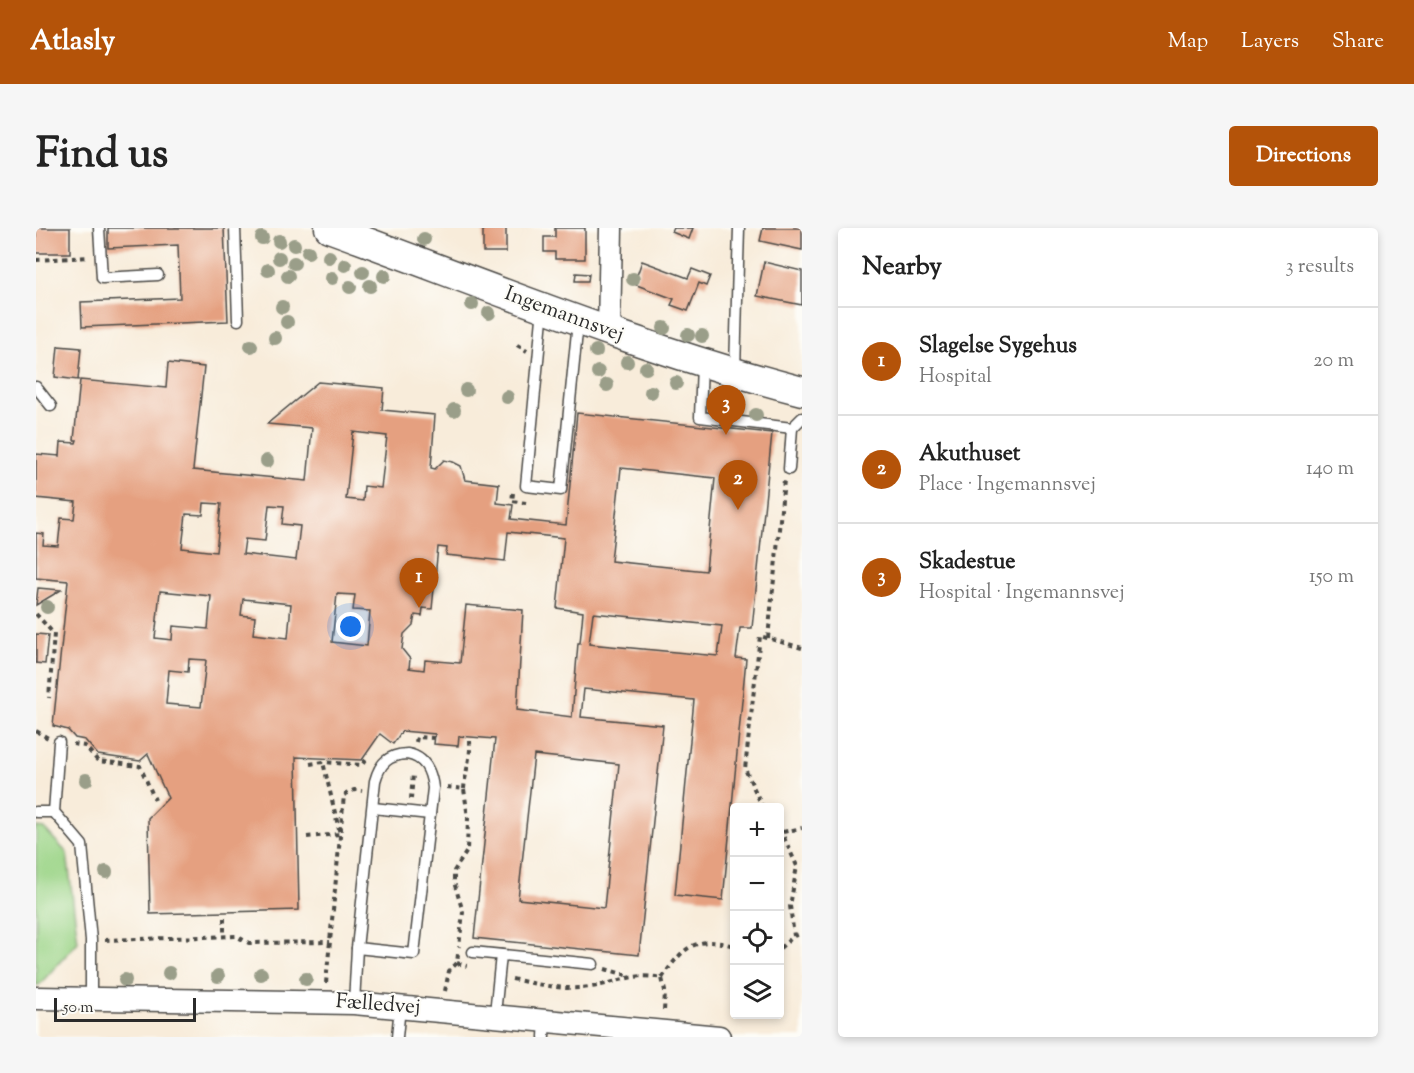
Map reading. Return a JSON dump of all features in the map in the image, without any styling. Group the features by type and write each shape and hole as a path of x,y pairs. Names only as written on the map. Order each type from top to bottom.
{"street":[{"name":"Ingemannsvej","path":"329,228 609,332 734,373 802,391"},
{"path":"609,332 611,228"},
{"name":"Fælledvej","path":"36,998 91,997 354,1003 495,1014 544,1028 664,1031 719,1037"}],"lane":[{"path":"99,228 102,279 158,275"},
{"path":"236,228 238,320"},
{"path":"734,373 739,228"},
{"path":"543,308 526,486 561,490 578,321"},
{"path":"702,363 700,417 792,428"},
{"path":"36,387 51,406"},
{"path":"789,469 792,428 802,418"},
{"path":"59,742 54,812 82,844 91,940 91,997"},
{"path":"354,1003 357,948 372,808 380,766 391,757 407,754 418,756 432,776 433,785 414,954 357,948"},
{"path":"372,808 430,814"},
{"path":"36,812 54,812"},
{"path":"473,952 593,964"},
{"path":"495,1014 501,955"},
{"path":"398,1037 400,1006"}],"path":[{"path":"36,260 101,256"},
{"path":"518,345 527,351"},
{"path":"768,638 784,478 789,469"},
{"path":"36,614 54,634 49,698"},
{"path":"761,803 745,769 760,636 802,648"},
{"path":"442,1010 449,971 457,963 463,912 454,882 454,870 467,851 468,818 464,789 465,776 471,761 470,741"},
{"path":"59,742 85,746 98,760 140,766 155,800"},
{"path":"310,764 322,762 362,765 377,747 391,757"},
{"path":"322,762 340,834"},
{"path":"433,785 464,789"},
{"path":"324,1002 344,795 354,790 374,792"},
{"path":"784,831 802,828"},
{"path":"307,837 340,834"},
{"path":"784,838 797,866 790,906 794,936"},
{"path":"224,918 224,936"},
{"path":"784,945 794,936 802,933"},
{"path":"91,940 236,936 249,944 330,942"},
{"path":"664,1031 663,978 681,951 702,941 730,945"},
{"path":"457,963 499,977 573,988 589,987 630,976"},
{"path":"593,964 630,976 663,978"}],"green space":[{"path":"36,827 44,828 67,853 78,942 39,985 36,985"}],"building":[{"path":"36,228 70,228 70,253 36,253"},
{"path":"108,228 224,228 228,321 82,327 81,302 180,298 178,245 108,248"},
{"path":"483,228 506,228 506,252 483,252"},
{"path":"555,228 585,228 585,259 555,259 555,252 544,252 544,237 555,237"},
{"path":"674,228 693,228 689,239 672,232"},
{"path":"763,228 802,228 802,250 760,241"},
{"path":"642,261 688,278 692,269 710,276 706,286 699,283 688,311 671,305 674,299 634,284"},
{"path":"764,262 802,271 802,305 757,296"},
{"path":"576,273 589,274 588,281 575,281"},
{"path":"58,346 81,348 78,380 55,377"},
{"path":"168,363 204,367 193,470 307,481 312,428 267,424 318,382 384,388 382,410 435,415 431,468 435,469 444,460 453,462 461,466 465,480 499,484 497,503 513,505 511,519 566,525 577,413 772,433 752,628 740,628 736,658 746,659 732,803 730,803 723,900 675,895 694,700 584,689 581,717 663,725 639,955 474,938 495,739 459,736 458,746 434,744 435,734 402,731 393,744 380,734 362,760 296,757 299,910 150,914 148,818 168,798 148,754 140,761 98,755 85,740 75,738 68,730 53,726 68,581 36,578 36,533 44,534 43,545 58,546 61,518 74,519 76,502 36,498 36,454 60,456 61,442 76,443 77,440 74,440 80,380 166,388","holes":["353,432 387,436 381,488 364,486 363,501 346,499","621,468 715,478 706,571 611,561","204,503 221,504 216,552 182,548 186,514 203,515","269,505 284,506 282,524 300,526 296,560 243,554 245,539 265,541","508,532 564,538 557,608 583,612 572,717 517,710 523,610 466,605 460,663 425,660 424,670 409,668 410,659 402,649 404,634 413,625 415,615 422,616 423,608 432,609 438,547 447,548 446,555 505,561","160,591 211,596 208,629 173,626 172,640 155,638","337,594 355,595 353,610 370,611 367,646 332,642","243,599 291,604 288,638 253,634 255,617 241,615","593,613 722,626 718,656 589,644","189,659 206,660 201,707 166,704 169,670 188,672","534,755 619,764 604,908 518,899"]},
{"path":"38,588 61,590 36,605"},
{"path":"36,634 48,635 45,664 36,663"}],"place":[{"name":"Skadestue","path":"726,435"},
{"name":"Akuthuset","path":"738,510"},
{"name":"Slagelse Sygehus","path":"419,608"}]}
